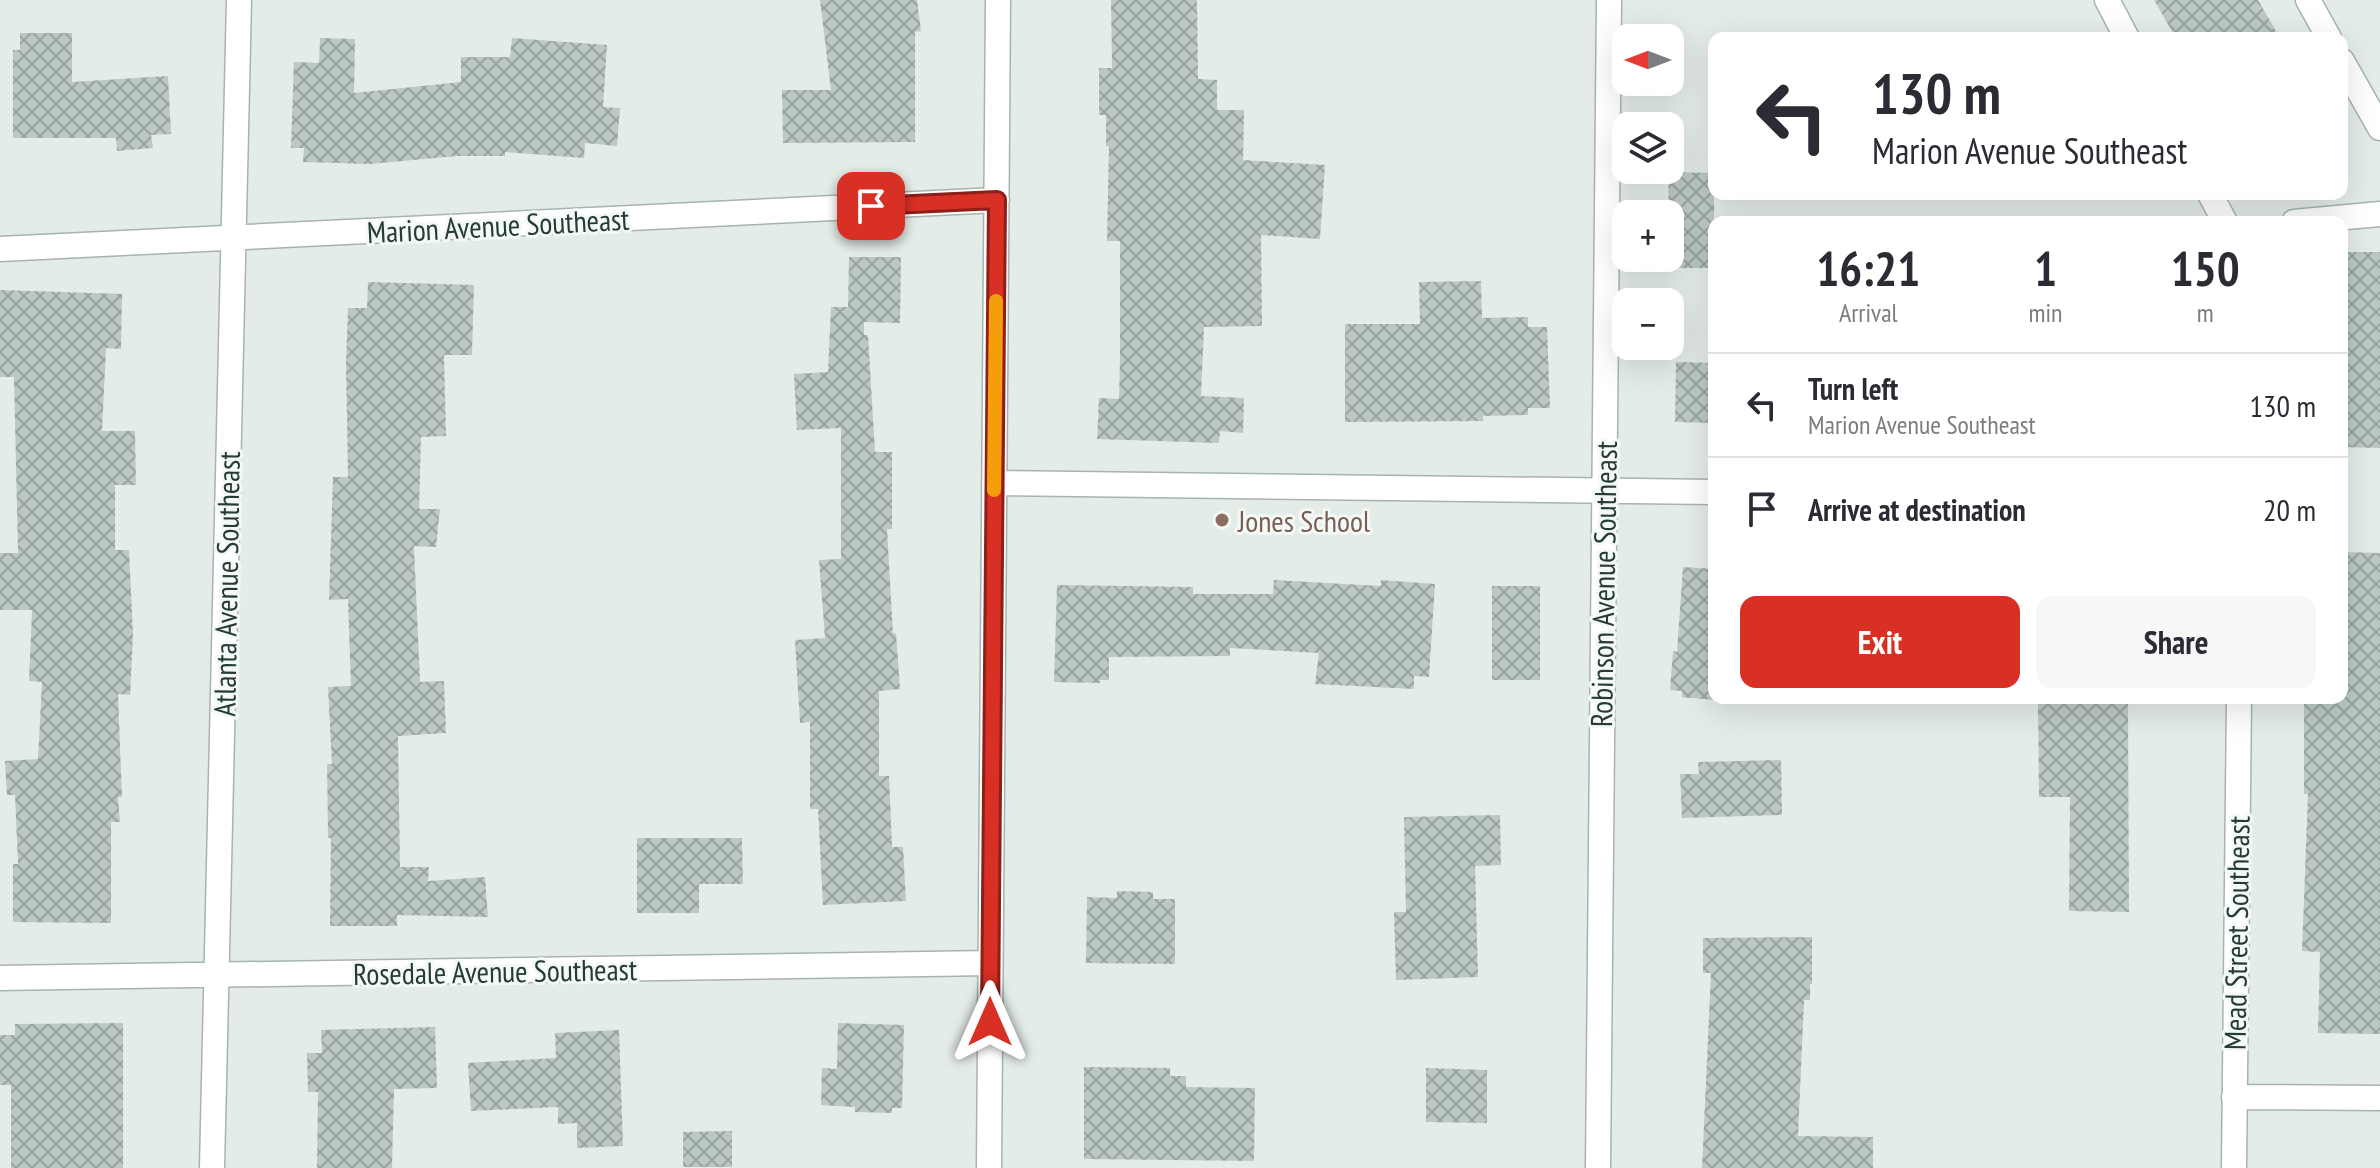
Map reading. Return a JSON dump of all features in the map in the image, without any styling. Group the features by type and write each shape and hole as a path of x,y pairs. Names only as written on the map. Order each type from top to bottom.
{"street":[{"name":"Atlanta Avenue Southeast","path":"212,1168 239,0"},
{"path":"989,1168 998,0"},
{"name":"Robinson Avenue Southeast","path":"1598,1168 1609,0"},
{"path":"2107,0 2124,32"},
{"path":"2308,0 2326,32"},
{"path":"2348,72 2380,128"},
{"name":"Marion Avenue Southeast","path":"0,249 997,200"},
{"path":"2348,217 2380,214"},
{"path":"994,483 1708,492"},
{"name":"Mead Street Southeast","path":"2234,1168 2239,704"},
{"name":"Rosedale Avenue Southeast","path":"0,978 990,963"},
{"path":"2234,1097 2380,1098"}],"building":[{"path":"820,0 917,0 921,31 915,32 915,142 783,143 782,90 831,90"},
{"path":"1111,0 1197,0 1198,79 1217,80 1217,110 1244,110 1243,160 1325,165 1320,239 1261,235 1262,326 1204,327 1201,396 1244,398 1243,433 1220,431 1219,443 1097,439 1099,398 1119,399 1120,241 1107,241 1109,146 1106,146 1106,115 1099,115 1099,68 1112,68"},
{"path":"2154,0 2258,0 2277,32 2173,32"},
{"path":"20,33 72,33 72,82 168,76 171,134 151,135 153,148 117,151 116,138 13,138 13,50 20,50"},
{"path":"320,38 355,39 354,93 461,82 461,57 510,57 512,38 607,45 603,107 620,108 617,146 585,143 584,158 505,152 505,156 457,156 370,164 303,162 304,148 291,148 294,62 319,63"},
{"path":"1684,172 1708,173 1708,200 1714,200 1714,216 1708,216 1708,268 1684,268 1684,200 1669,200 1668,184 1684,184"},
{"path":"2348,252 2380,252 2380,448 2348,447"},
{"path":"849,257 901,257 900,323 864,322 864,335 868,335 875,452 892,452 892,529 887,529 893,634 896,633 900,689 879,691 879,776 889,776 892,847 903,847 906,901 823,905 818,809 810,809 810,722 800,723 795,640 825,638 819,560 841,559 841,428 797,430 794,374 828,372 831,307 848,307"},
{"path":"1481,281 1482,318 1528,317 1528,327 1547,327 1550,408 1528,408 1528,415 1483,416 1483,421 1345,422 1345,324 1420,324 1419,282"},
{"path":"368,282 474,285 472,355 444,355 446,436 421,437 419,509 440,509 436,547 414,546 420,682 444,681 446,733 398,736 400,867 429,867 428,881 485,877 488,917 397,915 397,926 330,926 331,838 328,838 327,764 332,764 328,687 351,686 348,599 329,600 333,477 348,477 348,308 367,308"},
{"path":"0,290 122,294 121,349 106,348 102,431 135,431 136,485 115,485 115,550 129,550 133,635 130,695 118,694 122,797 118,797 120,822 111,822 111,923 13,922 13,864 18,864 15,795 7,795 5,761 38,759 42,682 29,681 32,610 0,610 0,553 18,553 14,377 0,377"},
{"path":"1676,362 1708,363 1708,423 1675,422"},
{"path":"2348,552 2380,553 2380,1034 2318,1033 2320,952 2302,951 2308,794 2304,794 2304,704 2348,704"},
{"path":"1683,567 1708,569 1708,699 1682,697 1682,691 1670,690 1673,651 1677,652"},
{"path":"1274,580 1381,586 1381,580 1435,584 1429,677 1414,676 1414,689 1315,684 1319,653 1230,648 1230,656 1109,657 1109,680 1100,680 1100,683 1054,682 1057,585 1193,587 1193,594 1273,594"},
{"path":"1492,586 1540,586 1540,680 1492,680"},
{"path":"2038,704 2128,704 2129,912 2069,911 2070,797 2039,797"},
{"path":"1781,760 1782,815 1682,818 1680,774 1699,774 1698,762"},
{"path":"1500,815 1501,865 1475,866 1478,977 1396,980 1394,912 1406,912 1404,817"},
{"path":"637,838 742,838 743,884 699,884 699,913 637,913"},
{"path":"1117,891 1153,892 1153,899 1175,899 1175,964 1086,963 1087,897 1117,898"},
{"path":"1812,937 1810,1000 1804,1000 1798,1136 1873,1137 1873,1168 1702,1168 1711,973 1703,973 1703,938"},
{"path":"123,1023 123,1168 11,1168 11,1085 0,1085 0,1035 15,1035 15,1024"},
{"path":"838,1023 904,1025 902,1108 892,1108 892,1113 855,1112 855,1107 821,1105 822,1068 837,1069"},
{"path":"435,1027 437,1088 394,1089 392,1168 317,1168 318,1092 308,1092 307,1053 322,1053 321,1030"},
{"path":"619,1030 623,1146 577,1148 577,1123 558,1124 558,1107 471,1111 468,1063 556,1058 555,1033"},
{"path":"1084,1067 1170,1068 1170,1076 1186,1076 1186,1087 1255,1088 1254,1161 1084,1159"},
{"path":"1426,1068 1487,1070 1487,1123 1426,1122"},
{"path":"732,1131 732,1167 683,1167 683,1132"}],"slow traffic":[{"path":"994,490 996,301"}],"place":[{"name":"Jones School","path":"1222,520"}],"route":[{"path":"871,206 997,200 990,1022"}]}
